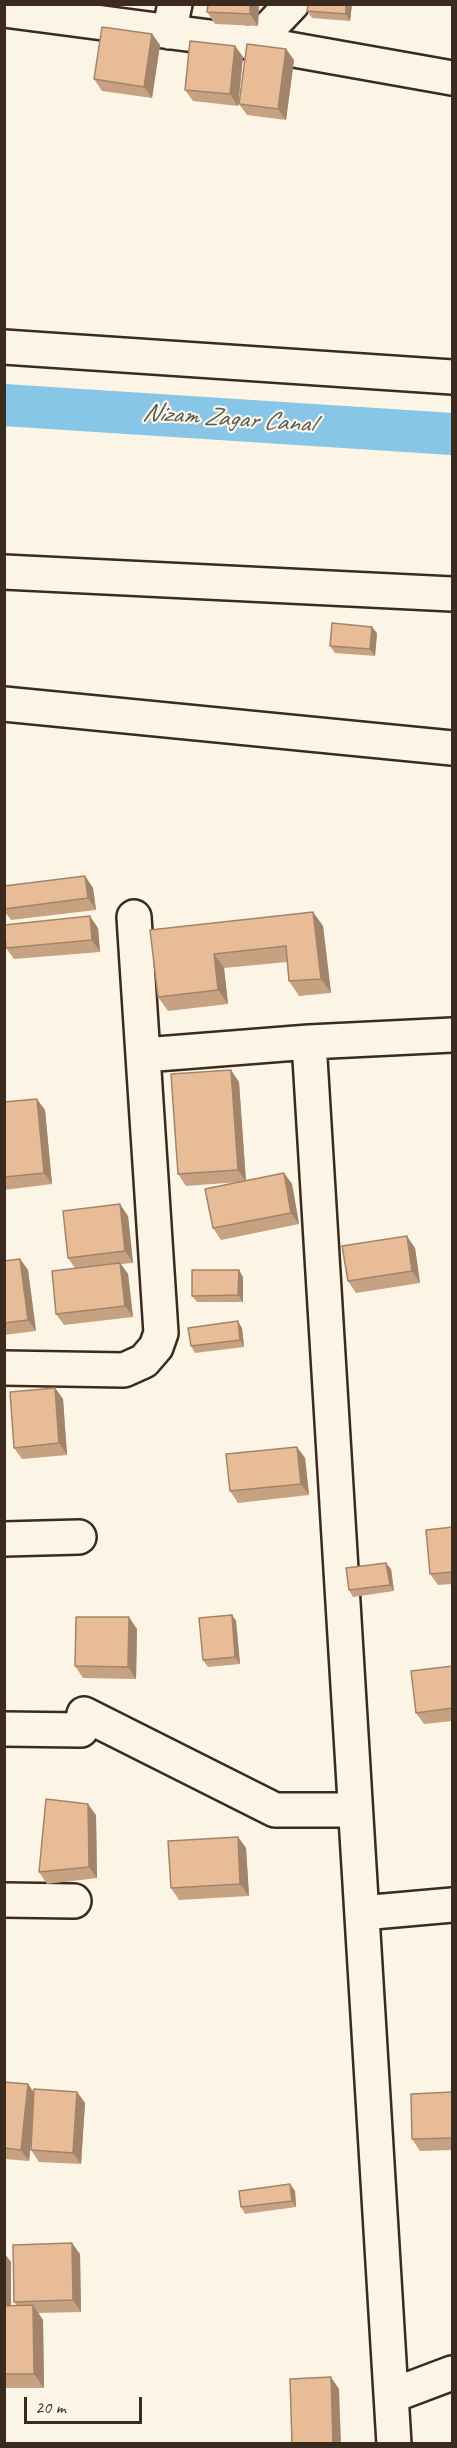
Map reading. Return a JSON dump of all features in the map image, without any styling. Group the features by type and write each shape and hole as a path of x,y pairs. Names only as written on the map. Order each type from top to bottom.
{"street":[{"path":"255,43 292,4"},
{"path":"4,10 172,18 255,43 453,78"},
{"path":"4,347 453,377"},
{"path":"4,572 453,594"},
{"path":"4,704 453,748"},
{"path":"4,1368 124,1370 144,1361 156,1347 160,1333 134,917"},
{"path":"144,1055 309,1042 453,1035"},
{"path":"309,1042 394,2444"},
{"path":"4,1539 80,1537"},
{"path":"4,1729 82,1722 275,1810 355,1810"},
{"path":"4,1900 74,1901"},
{"path":"362,1913 453,1905"},
{"path":"391,2396 453,2373"}],"building":[{"path":"208,4 250,4 250,14 207,12"},
{"path":"308,4 346,4 346,14 307,11"},
{"path":"102,27 152,34 144,87 94,79"},
{"path":"190,41 235,46 230,94 185,90"},
{"path":"247,44 286,49 278,109 239,104"},
{"path":"332,623 372,627 370,649 330,646"},
{"path":"85,876 88,898 4,909 4,886"},
{"path":"313,912 321,979 289,981 286,946 214,954 218,990 158,997 150,930"},
{"path":"90,916 92,940 6,948 4,925"},
{"path":"231,1070 238,1170 178,1174 171,1074"},
{"path":"37,1099 44,1173 4,1177 4,1102"},
{"path":"284,1173 291,1213 213,1228 205,1189"},
{"path":"120,1204 125,1251 68,1258 63,1211"},
{"path":"407,1236 412,1271 348,1281 342,1246"},
{"path":"20,1259 28,1320 4,1323 4,1261"},
{"path":"120,1263 125,1306 56,1314 52,1271"},
{"path":"192,1270 239,1270 238,1295 192,1296"},
{"path":"238,1321 240,1340 191,1346 188,1328"},
{"path":"55,1388 59,1443 14,1448 10,1392"},
{"path":"297,1447 301,1484 230,1491 226,1454"},
{"path":"453,1527 453,1572 430,1574 426,1530"},
{"path":"386,1563 390,1585 349,1590 346,1568"},
{"path":"232,1615 235,1657 203,1660 199,1618"},
{"path":"76,1617 129,1617 128,1667 75,1666"},
{"path":"453,1666 453,1708 416,1713 411,1671"},
{"path":"46,1799 88,1804 89,1867 39,1872"},
{"path":"238,1837 240,1884 171,1888 168,1841"},
{"path":"4,2082 28,2084 21,2150 4,2148"},
{"path":"34,2089 77,2092 73,2153 31,2150"},
{"path":"453,2092 453,2138 412,2139 411,2094"},
{"path":"290,2184 292,2201 241,2207 239,2191"},
{"path":"72,2243 73,2300 14,2302 13,2245"},
{"path":"33,2305 34,2374 4,2374 4,2306"},
{"path":"331,2377 333,2444 292,2444 290,2379"}],"waterway":[{"name":"Nizam Zagar Canal","path":"4,405 452,434"}]}
